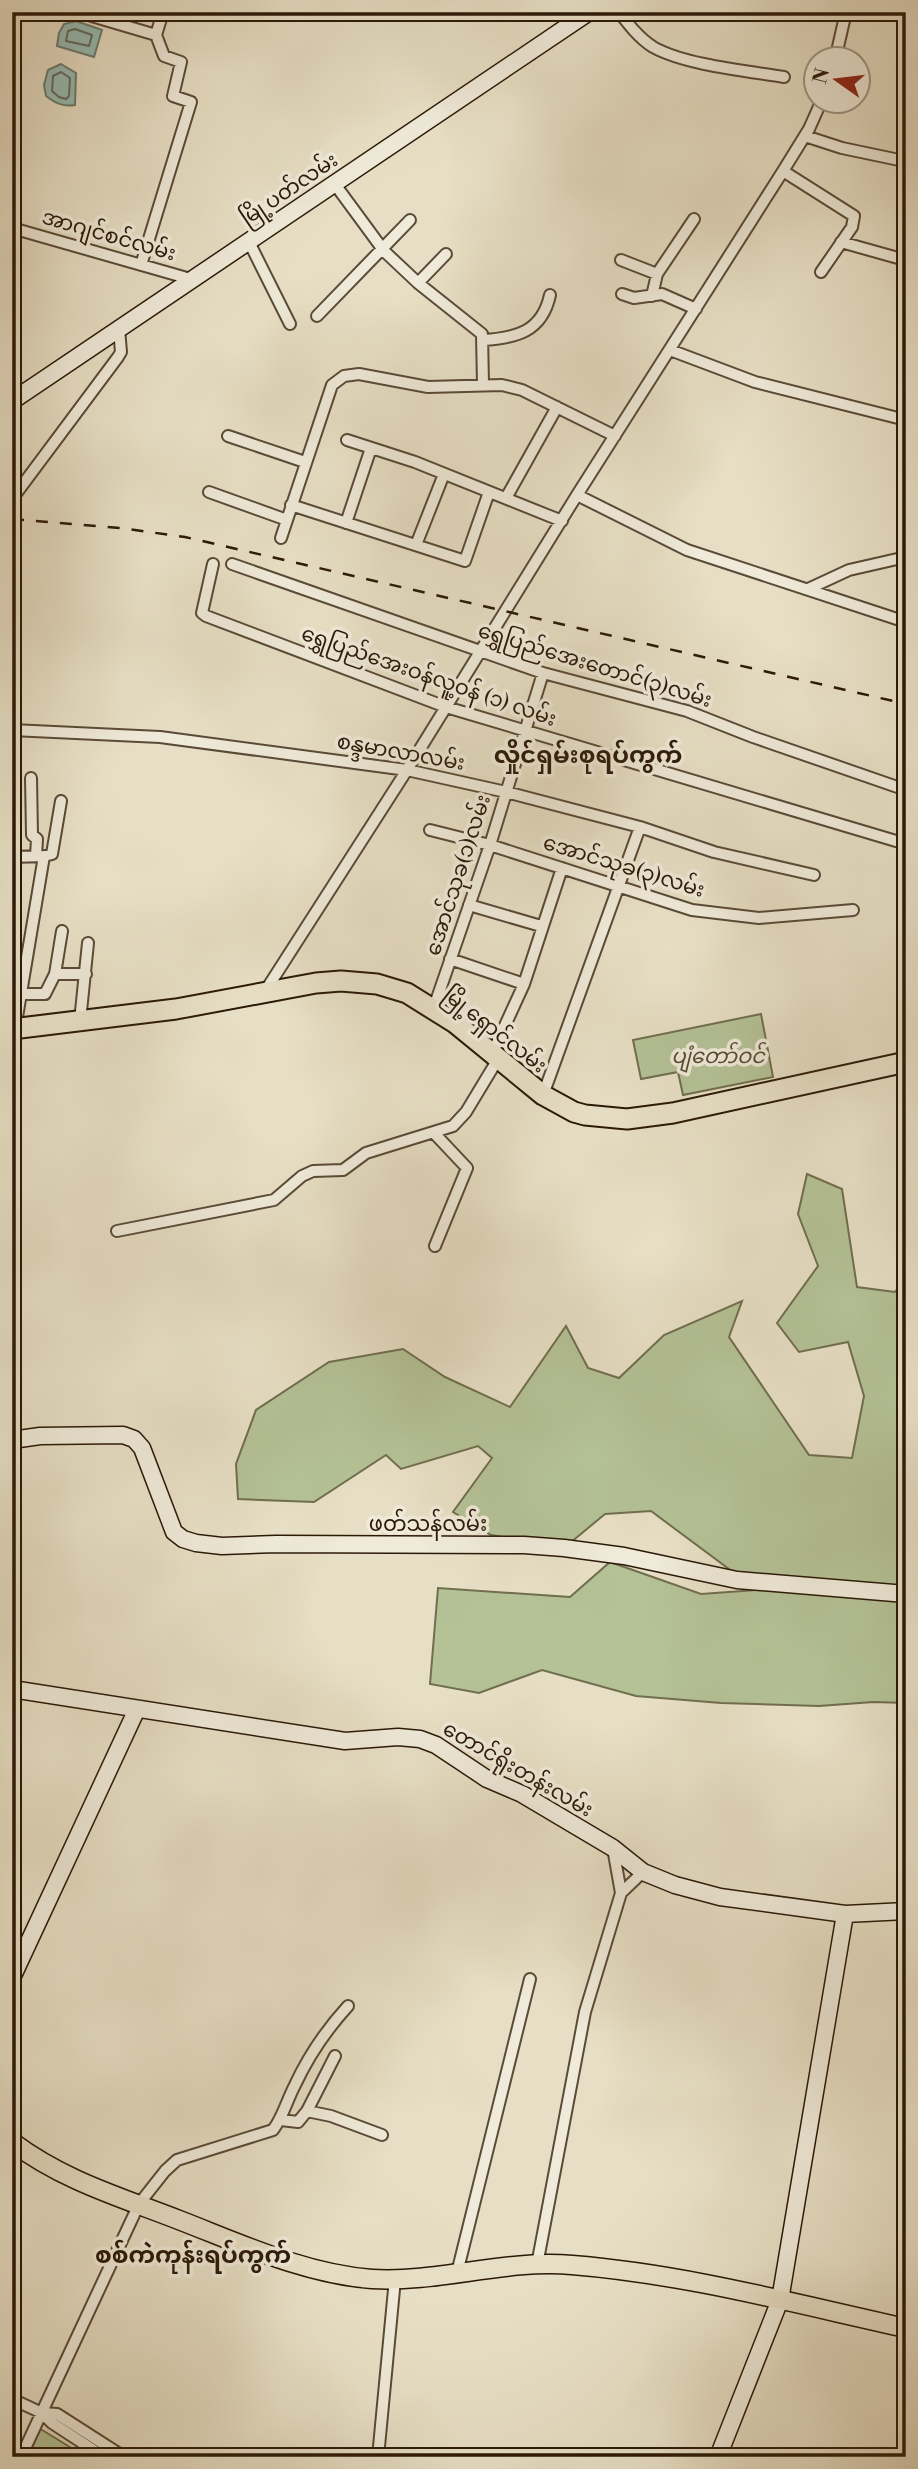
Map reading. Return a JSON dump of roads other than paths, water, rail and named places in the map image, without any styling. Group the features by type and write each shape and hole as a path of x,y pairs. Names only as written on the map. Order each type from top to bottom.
{"highway":[{"name":"မြို့ရှောင်လမ်း","path":"14,1029 176,1009 341,981 377,984 407,993 470,1034 543,1095 585,1115 627,1119 673,1113 906,1062"}],"main road":[{"path":"12,2141 36,2160 74,2180 267,2254 338,2274 370,2279 395,2279 569,2264 675,2277 906,2328"}],"street":[{"path":"78,12 96,14 156,35"},
{"path":"141,265 191,102 173,96 181,62 164,55 156,35 163,12"},
{"name":"မြို့ပတ်လမ်း","path":"12,401 589,12"},
{"path":"620,12 632,29 653,47 679,58 784,77"},
{"path":"838,46 846,12"},
{"path":"264,993 783,172 814,116"},
{"path":"805,136 842,148 904,161"},
{"path":"783,172 854,216 852,227 821,272"},
{"path":"334,183 382,247 418,283 482,334 483,384"},
{"path":"652,296 657,274 694,219"},
{"path":"317,316 410,220"},
{"name":"အာဂျင်စင်လမ်း","path":"12,228 194,280"},
{"path":"249,242 290,324"},
{"path":"841,242 898,258"},
{"path":"418,283 446,254"},
{"path":"621,260 657,274"},
{"path":"622,295 634,298 662,294 696,309"},
{"path":"483,340 500,339 529,330 540,319 550,295"},
{"path":"12,499 118,357 121,352 119,329"},
{"path":"670,350 755,382 906,420"},
{"path":"281,538 332,384 344,376 359,374 428,387 502,385 522,390 615,436"},
{"path":"506,498 557,407"},
{"path":"228,436 305,462"},
{"path":"347,440 444,474 562,521"},
{"path":"346,523 371,448"},
{"path":"416,545 444,474"},
{"path":"209,492 287,520"},
{"path":"291,505 465,561 489,492"},
{"path":"577,495 687,550 906,622"},
{"path":"808,589 849,570 906,557"},
{"name":"ရွှေပြည်အေးဝန်လူ့ဝန် (၁) လမ်း","path":"213,564 202,613 206,616 446,707 525,733 896,841"},
{"name":"ရွှေပြည်အေးတောင်(၃)လမ်း","path":"232,564 543,673 687,711 906,790"},
{"name":"အောင်သုခ(၁)လမ်း","path":"433,1010 490,845 543,673"},
{"name":"စန္ဒမာလာလမ်း","path":"12,730 160,737 407,770 506,792 640,827 714,852 814,875"},
{"path":"14,1029 22,994 40,856 37,839 32,835 32,778"},
{"path":"12,857 40,856 53,852 61,801"},
{"path":"543,1095 640,827"},
{"name":"အောင်သုခ(၃)လမ်း","path":"430,830 490,845 692,910 759,918 853,910"},
{"path":"117,1231 274,1200 302,1176 313,1171 344,1170 366,1153 453,1126 466,1112 495,1056 524,984 562,868"},
{"path":"469,905 541,926"},
{"path":"22,994 44,994 55,974 62,930"},
{"path":"80,1021 89,943"},
{"path":"450,960 524,984"},
{"path":"55,974 86,974"},
{"path":"435,1133 467,1168 435,1246"},
{"name":"ဖတ်သန်လမ်း","path":"12,1440 40,1436 123,1435 134,1439 142,1448 174,1532 183,1539 197,1543 222,1546 524,1545 624,1556 737,1580 906,1594"},
{"name":"တောင်ရိုးတန်းလမ်း","path":"12,1689 345,1741 398,1737 420,1739 436,1745 487,1779 522,1794 613,1848 643,1872 676,1885 720,1897 845,1914 906,1911"},
{"path":"12,1978 137,1709"},
{"path":"537,2265 585,2012 621,1893 613,1848"},
{"path":"621,1893 643,1872"},
{"path":"718,2457 780,2300 845,1914"},
{"path":"457,2273 530,1979"},
{"path":"21,2457 139,2204 177,2160 272,2130 281,2120 304,2067 335,2020 348,2006"},
{"path":"281,2120 298,2122 335,2056"},
{"path":"307,2110 382,2135"},
{"path":"378,2457 395,2279"},
{"path":"12,2399 42,2413 52,2423 104,2457"},
{"path":"42,2413 57,2414 124,2457"}],"water":[{"path":"76,21 102,30 94,57 57,46 64,24"},
{"path":"61,64 76,73 75,105 59,104 46,96 44,85 48,70"}],"railway":[{"path":"12,519 120,528 185,537 906,704"}],"district":[{"name":"လှိုင်ရှမ်းစုရပ်ကွက်","path":"588,755"},
{"name":"စစ်ကဲကုန်းရပ်ကွက်","path":"193,2255"}],"park label":[{"name":"ပျံတော်ဝင်","path":"718,1056"}]}
